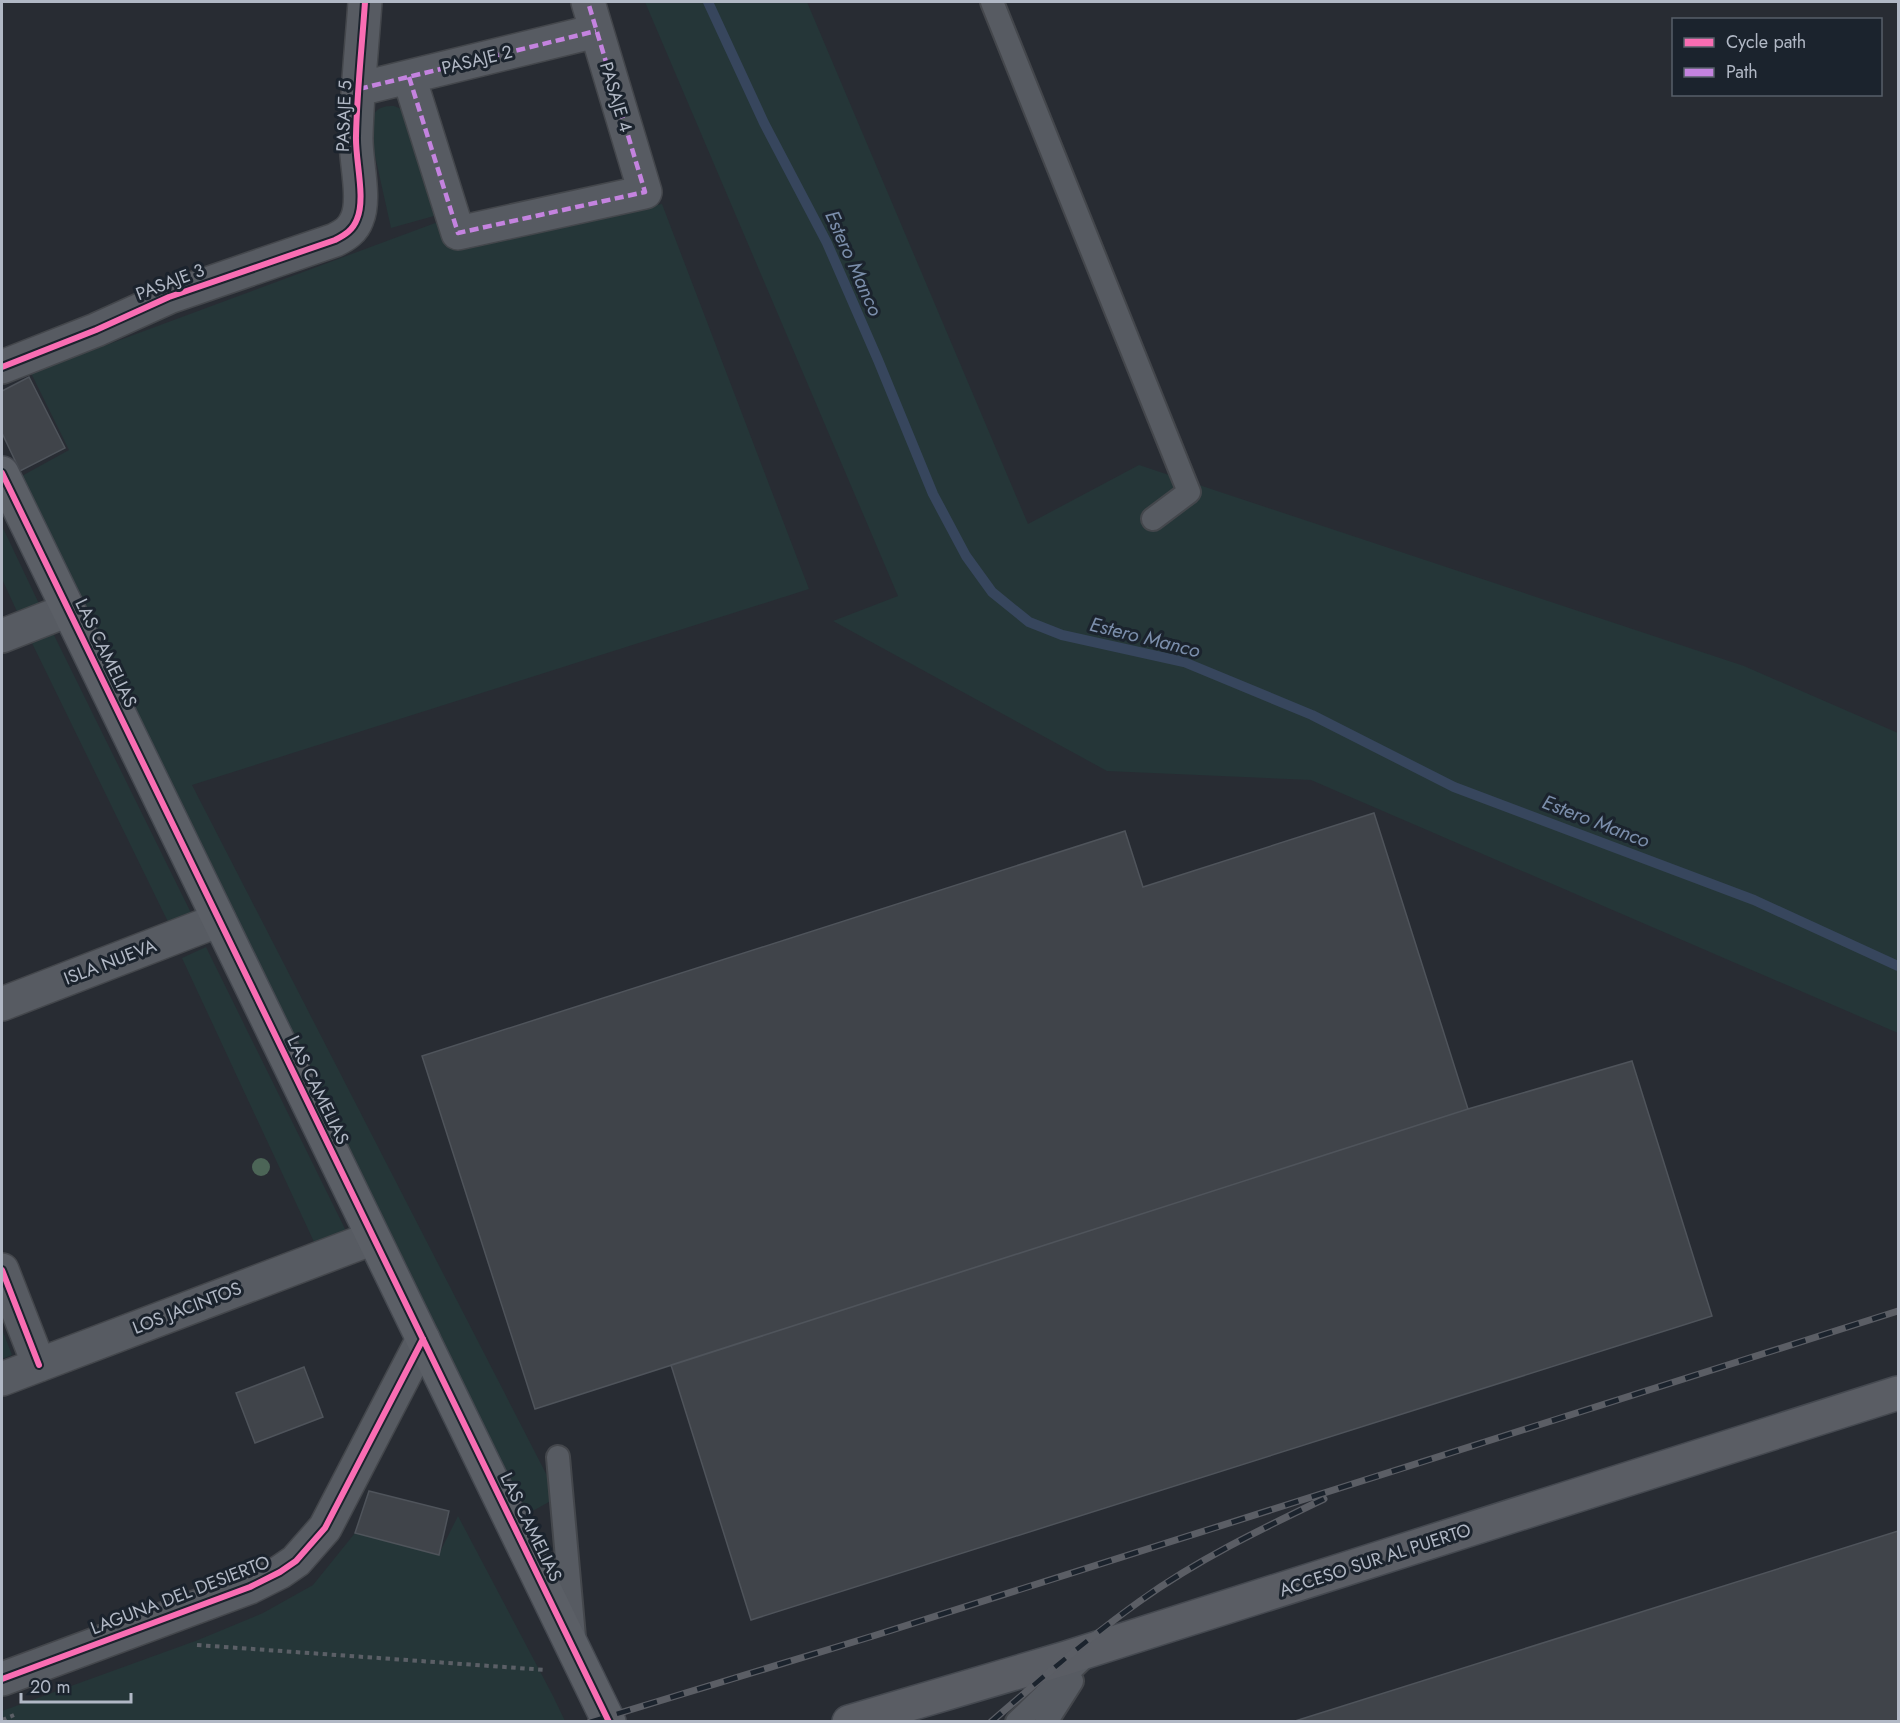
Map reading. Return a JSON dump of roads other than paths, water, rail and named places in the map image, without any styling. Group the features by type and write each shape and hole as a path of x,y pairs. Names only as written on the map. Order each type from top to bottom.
{"main road":[{"name":"ACCESO SUR AL PUERTO","path":"849,1722 1092,1649 1899,1393"}],"street":[{"name":"PASAJE 5","path":"352,229 358,218 360,205 356,137 366,2"},
{"name":"PASAJE 2","path":"359,89 409,76 592,16"},
{"name":"PASAJE 4","path":"409,76 458,233 645,192 592,16"},
{"name":"PASAJE 3","path":"2,367 96,330 178,293 335,240 352,229"},
{"name":"LAS CAMELIAS","path":"2,472 609,1722"},
{"path":"2,636 68,610"},
{"name":"ISLA NUEVA","path":"2,1004 219,920"},
{"name":"LOS JACINTOS","path":"2,1379 373,1238"},
{"path":"2,1271 39,1365"},
{"name":"LAGUNA DEL DESIERTO","path":"2,1679 264,1581 296,1561 325,1528 423,1339"}],"lane":[{"path":"992,2 1189,492 1153,519"},
{"path":"558,1457 580,1662"},
{"path":"1017,1722 1092,1649"},
{"path":"1046,1722 1092,1649"}],"waterway":[{"name":"Estero Manco","path":"708,2 764,123 827,243 933,494 966,556 992,592 1029,622 1062,635 1184,662 1312,715 1454,787 1754,900 1898,966"}],"railway":[{"path":"590,1722 873,1636 1898,1311"},
{"path":"991,1722 1083,1644 1162,1586 1230,1546 1324,1499"}]}
